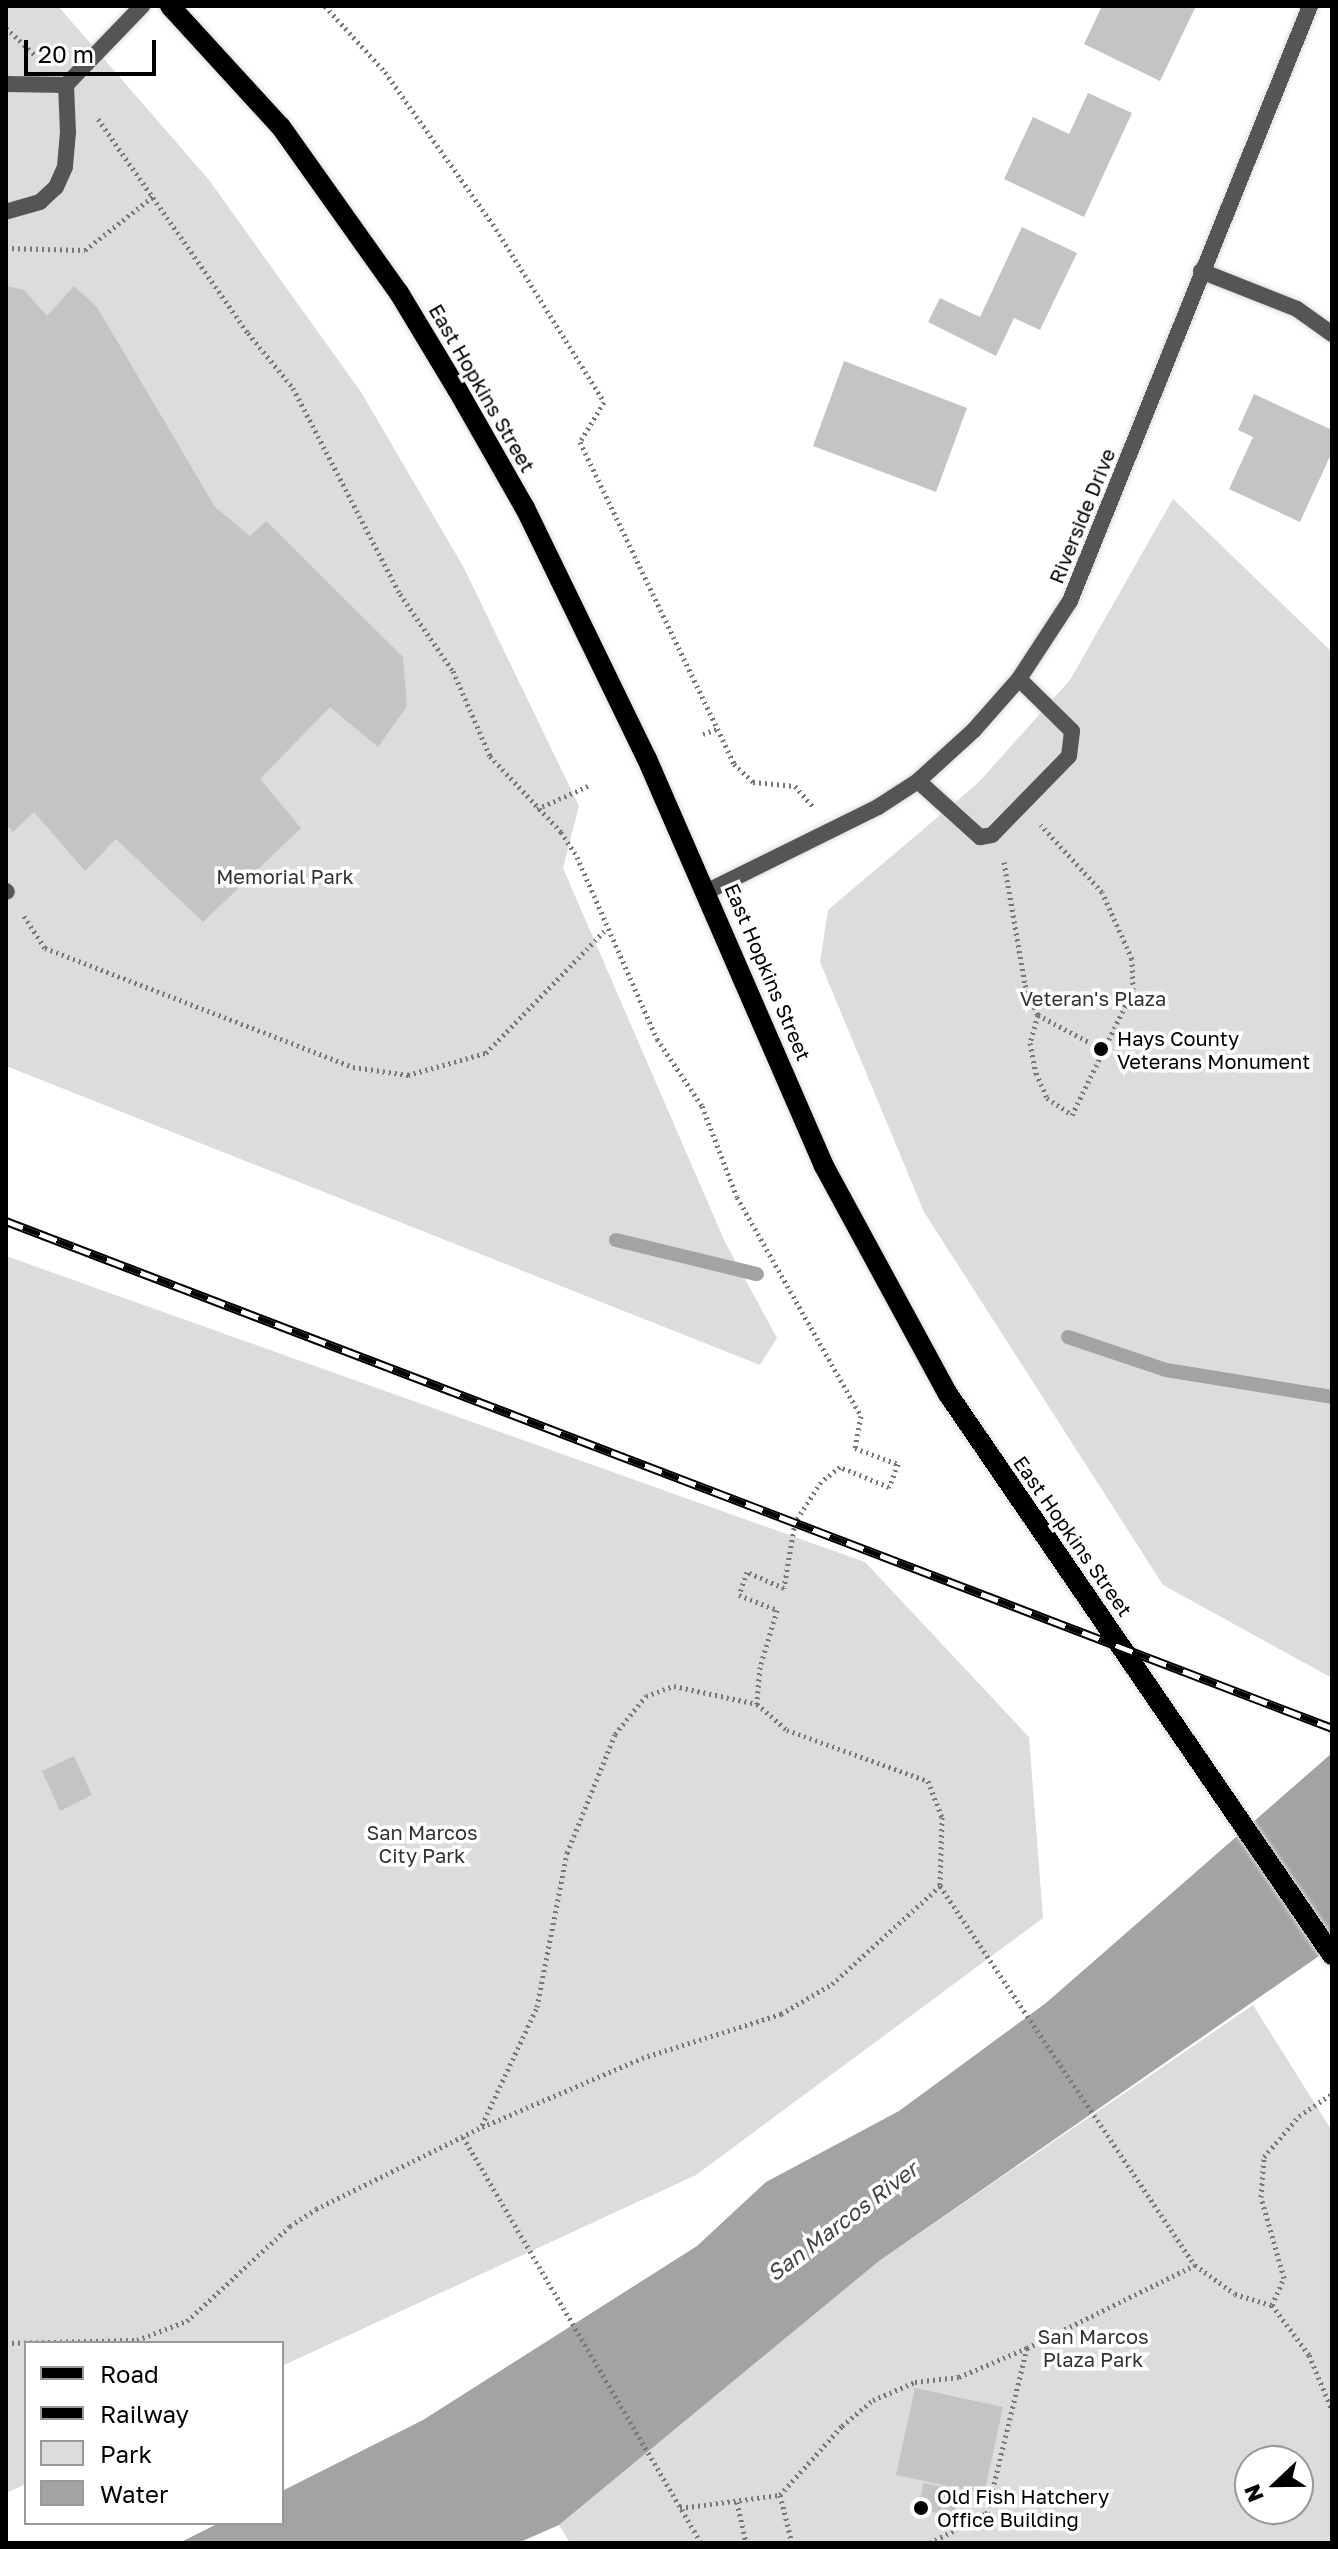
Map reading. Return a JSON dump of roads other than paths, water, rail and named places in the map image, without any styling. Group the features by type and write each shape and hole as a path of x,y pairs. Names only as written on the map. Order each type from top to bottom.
{"main road":[{"name":"East Hopkins Street","path":"170,6 281,127 399,293 525,508 708,891 824,1166 948,1394 1332,1955"}],"street":[{"path":"6,212 40,202 56,187 65,167 66,85 142,6"},
{"name":"Riverside Drive","path":"708,891 832,830 918,781 974,730 1019,679 1070,601 1310,6"},
{"path":"6,84 66,85"},
{"path":"1201,271 1297,309 1332,334"},
{"path":"918,781 980,837 992,835 1069,756 1072,731 1019,679"}],"water":[{"name":"San Marcos River","path":"1332,1753 1332,1947 879,2261 559,2525 518,2543 179,2543 215,2525 284,2525 284,2490 423,2420 697,2246 766,2182 899,2111 1046,2003"}],"waterway":[{"path":"616,1240 757,1274"},
{"path":"1068,1337 1166,1370 1332,1397"}],"railway":[{"path":"6,1221 1332,1728"}],"place":[{"name":"Hays County Veterans Monument","path":"1101,1049"},
{"name":"Old Fish Hatchery Office Building","path":"921,2508"}],"park label":[{"name":"Memorial Park","path":"285,876"},
{"name":"Veteran's Plaza","path":"1093,998"},
{"name":"San Marcos City Park","path":"422,1844"},
{"name":"San Marcos Plaza Park","path":"1093,2348"}]}
